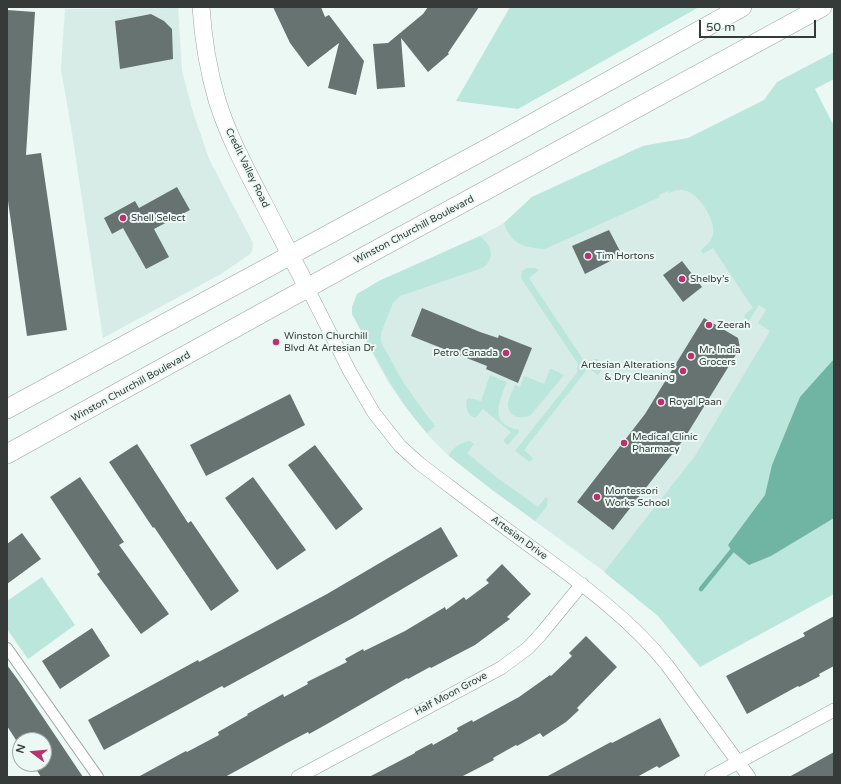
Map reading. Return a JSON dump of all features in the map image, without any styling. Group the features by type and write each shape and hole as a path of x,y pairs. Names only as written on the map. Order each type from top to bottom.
{"main road":[{"path":"7,409 742,7"},
{"name":"Winston Churchill Boulevard","path":"7,454 822,7"}],"street":[{"name":"Credit Valley Road","path":"201,7 203,34 211,74 227,127 239,155 308,289"},
{"name":"Artesian Drive","path":"308,289 363,395 400,446 426,469 582,584 617,613 654,650 737,763 749,777"},
{"name":"Half Moon Grove","path":"298,777 501,668 528,648 582,584"},
{"path":"7,648 98,777"},
{"path":"711,777 834,710"}],"shaded area":[{"path":"510,7 699,7 518,109 456,101"},
{"path":"178,8 182,71 193,112 209,159 253,243 252,250 250,254 221,274 103,338 61,69 65,9"},
{"path":"834,52 834,79 815,89 834,126 834,594 700,667 658,616 604,572 695,456 770,331 758,323 766,310 759,305 749,321 747,321 744,316 753,308 713,248 703,254 701,250 708,244 713,235 712,223 702,204 697,198 687,191 678,190 669,193 668,191 659,195 660,197 545,249 519,244 510,236 504,223 532,197 643,146 688,138 764,100 777,82"},
{"path":"669,141 788,315 701,462 609,575 491,489 449,456 429,436 388,382 352,314 352,307 357,294 379,281 480,236 504,223 532,197 643,146"},
{"path":"480,236 490,248 491,252 489,261 482,268 400,296 393,303 381,333 381,342 403,382 435,426 427,433 395,391 377,361 352,314 352,307 357,294 379,281"},
{"path":"527,268 538,269 538,271 529,278 586,364 598,359 602,369 598,375 588,368 524,450 533,458 530,462 515,451 577,373 578,364 521,278 522,271"},
{"path":"834,359 834,518 771,556 749,565 732,551 728,545 765,495 772,465 800,397"},
{"path":"550,369 564,375 531,415 519,417 512,414 508,408 508,403 515,385 520,387 524,376 544,384"},
{"path":"490,375 507,382 499,404 499,417 503,423 509,427 519,430 508,445 504,442 504,440 511,432 483,409 475,418 468,413 466,405 467,399 469,398 481,401"},
{"path":"470,441 474,444 467,453 496,477 538,507 546,497 548,499 547,506 535,521 449,456 452,450 457,446"},
{"path":"42,577 75,625 28,659 7,629 7,601"}],"building":[{"path":"273,7 321,7 325,17 329,15 364,61 356,95 328,88 339,43 308,67 290,43"},
{"path":"428,7 479,7 448,53 449,54 428,72 401,38 405,87 377,89 373,44 388,43 423,14"},
{"path":"7,10 35,12 26,155 41,153 67,330 27,336 7,194"},
{"path":"151,14 164,21 172,29 173,59 120,69 115,21"},
{"path":"177,187 190,210 154,229 169,257 146,269 123,228 112,234 104,218 135,201 139,208"},
{"path":"609,230 622,255 585,274 572,246"},
{"path":"682,261 702,287 683,302 663,275"},
{"path":"422,308 480,332 498,338 499,335 532,348 518,383 486,369 487,366 411,336"},
{"path":"704,318 738,338 740,348 684,439 613,530 577,502 645,414"},
{"path":"290,394 305,425 206,476 190,445"},
{"path":"137,444 188,523 191,521 239,591 211,611 109,462"},
{"path":"315,445 363,509 336,530 288,465"},
{"path":"80,477 124,542 119,545 169,614 141,634 97,574 100,572 50,497"},
{"path":"253,477 306,550 277,570 225,498"},
{"path":"441,527 458,556 353,618 224,688 222,686 104,750 88,720 198,660 199,662 327,594"},
{"path":"22,533 41,559 7,584 7,544"},
{"path":"502,564 531,594 507,617 510,619 475,645 431,668 430,667 408,679 407,678 309,734 308,732 225,777 138,777 219,735 218,732 248,715 247,714 283,694 284,697 308,684 307,682 347,662 345,659 363,649 364,651 405,631 445,607 446,610 464,597 466,600 489,583 486,580"},
{"path":"834,616 834,666 819,674 820,676 799,687 798,686 747,714 726,676 805,636 803,633"},
{"path":"92,628 110,656 60,689 42,661"},
{"path":"586,636 617,667 577,708 579,710 566,722 543,737 540,733 493,758 494,760 461,777 369,777 432,743 433,745 458,731 457,728 472,720 473,722 519,697 550,675 551,676 572,656 569,653"},
{"path":"7,665 83,777 41,777 38,772 52,772 52,732 12,732 12,734 7,726"},
{"path":"660,718 680,756 659,768 657,766 637,777 546,777 611,742 612,743"},
{"path":"834,752 834,777 789,777"}],"waterway":[{"path":"701,589 735,547"}],"place":[{"name":"Shell Select","path":"123,218"},
{"name":"Tim Hortons","path":"588,256"},
{"name":"Shelby’s","path":"682,279"},
{"name":"Zeerah","path":"709,325"},
{"name":"Winston Churchill Blvd At Artesian Dr","path":"276,342"},
{"name":"Petro Canada","path":"506,353"},
{"name":"Mr. India Grocers","path":"691,356"},
{"name":"Artesian Alterations & Dry Cleaning","path":"683,371"},
{"name":"Royal Paan","path":"661,402"},
{"name":"Medical Clinic Pharmacy","path":"624,443"},
{"name":"Montessori Works School","path":"597,497"}]}
